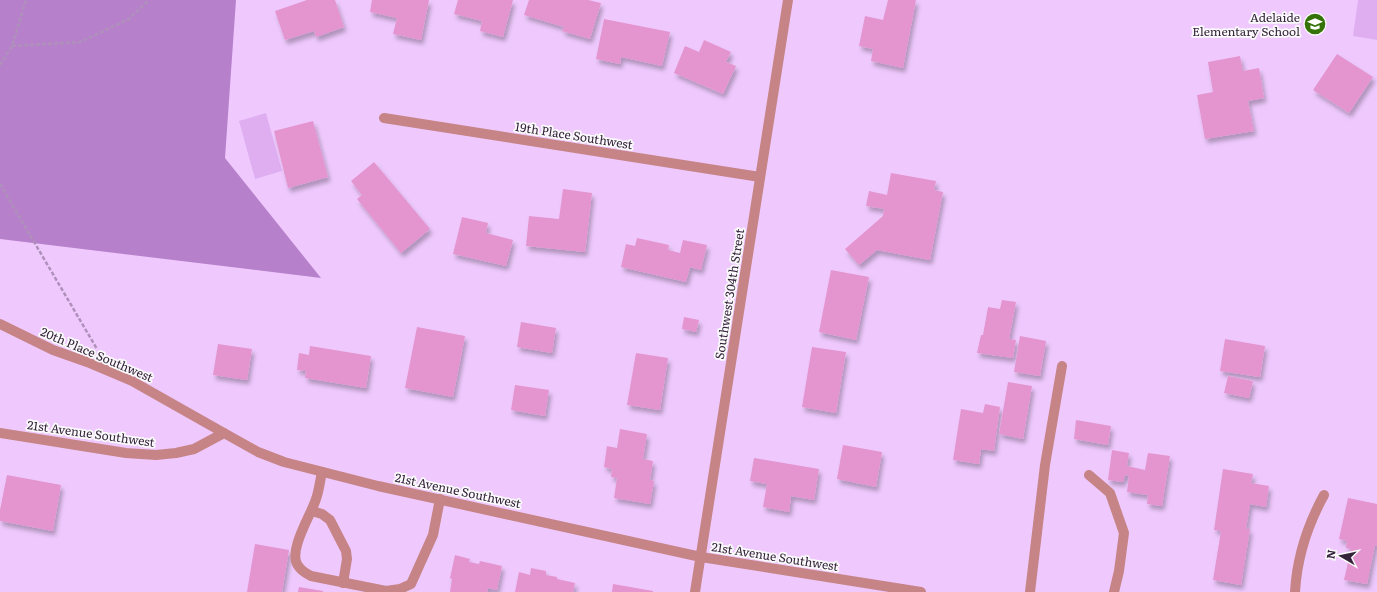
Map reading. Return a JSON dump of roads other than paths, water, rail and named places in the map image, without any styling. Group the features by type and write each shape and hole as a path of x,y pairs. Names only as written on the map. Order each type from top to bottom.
{"street":[{"name":"Southwest 304th Street","path":"695,592 788,0"},
{"name":"19th Place Southwest","path":"384,118 760,177"},
{"name":"20th Place Southwest","path":"0,324 53,350 132,381 224,433"},
{"path":"1030,592 1045,465 1062,366"},
{"name":"21st Avenue Southwest","path":"0,433 126,452 156,455 194,449 224,433 258,452 284,462 440,499 701,557 921,592"},
{"path":"322,472 312,511 298,542 296,553 296,563 302,571 311,576 386,591 400,589 411,584 434,534 440,499"},
{"path":"1089,475 1110,494 1124,533 1119,571 1114,592"},
{"path":"1295,592 1303,542 1312,517 1324,495"},
{"path":"312,511 322,514 330,520 346,551 347,559 343,582"}],"place":[{"name":"Adelaide Elementary School","path":"1315,24"}]}
